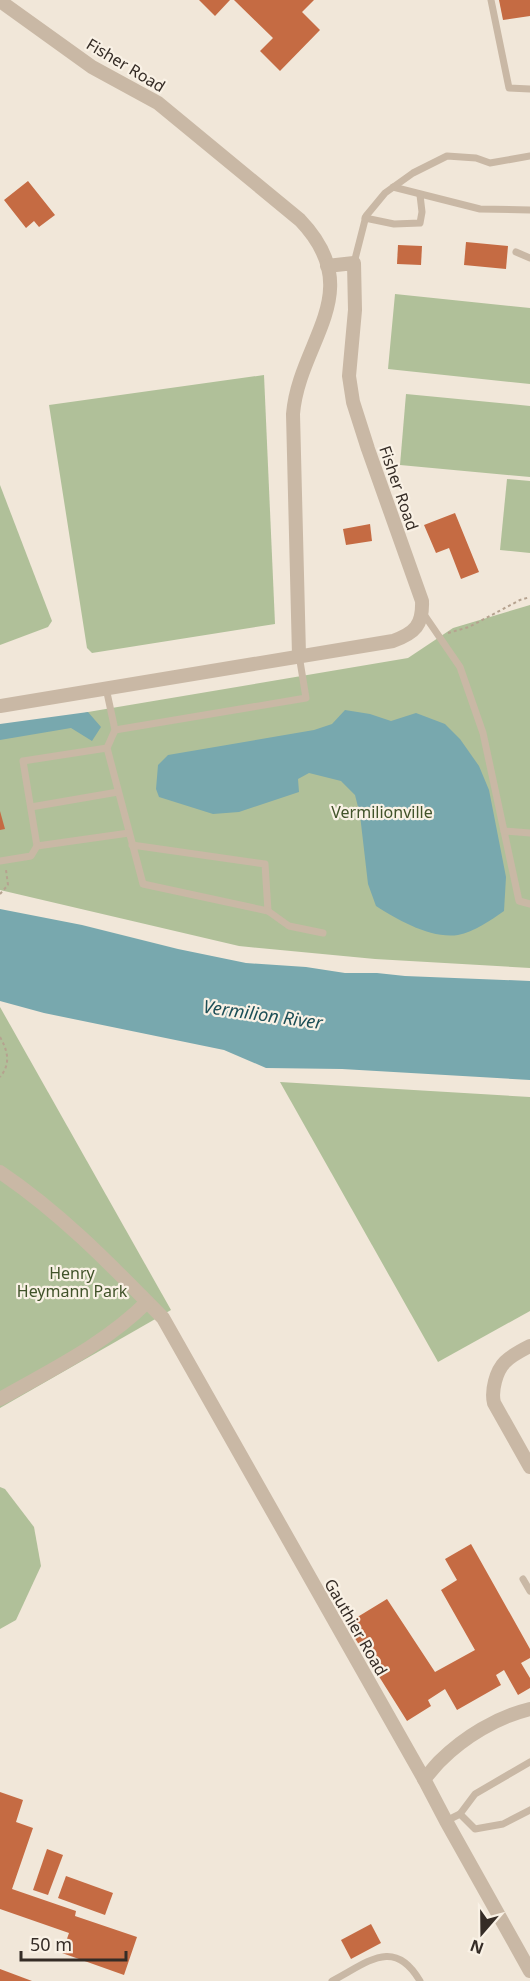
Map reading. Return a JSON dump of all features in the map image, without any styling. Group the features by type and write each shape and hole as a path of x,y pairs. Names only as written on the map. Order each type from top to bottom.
{"street":[{"name":"Fisher Road","path":"0,1 92,67 158,103 300,220 318,241 327,266 330,289 328,307 320,334 294,399 293,414 300,655"},
{"name":"Fisher Road","path":"354,263 355,310 349,376 353,402 422,601 422,612"},
{"path":"327,266 354,263"},
{"path":"0,706 402,638 416,628 421,621 422,612"},
{"name":"Gauthier Road","path":"0,1172 37,1200 104,1258 163,1318 530,1971"},
{"path":"0,1399 85,1350 130,1319 147,1302"},
{"path":"530,1346 504,1363 494,1386 493,1397 530,1467"},
{"path":"424,1779 463,1741 508,1714 530,1710"}],"lane":[{"path":"491,0 509,88 530,89"},
{"path":"354,263 365,218 385,193 413,173 447,156 476,158 490,163 530,156"},
{"path":"393,187 480,209 530,210"},
{"path":"365,218 394,224 420,223 422,212 420,195"},
{"path":"516,252 530,258"},
{"path":"422,612 460,667 483,733 519,901 530,904"},
{"path":"115,730 306,698 300,655"},
{"path":"106,688 115,730 107,748 142,884 268,911 289,926 323,933"},
{"path":"2,861 31,856 37,846 23,761 107,748"},
{"path":"31,807 118,792"},
{"path":"504,831 530,833"},
{"path":"37,846 129,833"},
{"path":"132,845 265,864 268,911"},
{"path":"523,1579 530,1591"},
{"path":"446,1821 460,1814 475,1794 530,1762"},
{"path":"460,1814 475,1829 503,1824 530,1810"},
{"path":"332,1981 381,1956 400,1958 411,1966 420,1981"}],"path":[{"path":"439,636 469,627 530,597"},
{"path":"0,894 8,885 2,861"},
{"path":"0,1037 8,1056 8,1066 0,1077"}],"green space":[{"path":"395,294 530,308 530,384 388,369"},
{"path":"264,375 275,624 92,653 87,648 49,405"},
{"path":"406,394 530,406 530,477 400,465"},
{"path":"507,479 530,481 530,553 500,550"},
{"path":"0,485 52,621 48,627 0,645"},
{"name":"Vermilionville","path":"530,605 530,968 375,959 239,946 0,890 0,738 88,712 408,658 453,628"},
{"name":"Henry Heymann Park","path":"0,1007 171,1310 0,1408"},
{"path":"280,1082 530,1097 530,1311 438,1362"},
{"path":"0,1487 5,1489 34,1527 41,1566 16,1620 0,1629"}],"water":[{"path":"345,710 370,714 391,721 416,713 445,724 460,739 479,766 489,790 506,877 504,911 470,931 448,935 415,927 376,906 368,884 360,815 355,795 341,781 309,773 298,779 299,792 239,812 213,814 159,797 156,789 158,765 168,755 314,730 332,724"},
{"path":"88,712 101,727 92,741 71,728 0,740 0,724"},
{"name":"Vermilion River","path":"0,909 82,925 246,963 306,967 345,973 530,981 530,1080 342,1069 266,1068 224,1050 44,1013 0,1001"}],"building":[{"path":"199,0 230,0 215,16"},
{"path":"234,0 314,0 302,12 320,30 280,71 260,51 273,38"},
{"path":"499,0 530,0 530,16 503,20"},
{"path":"28,181 55,215 39,227 34,221 26,228 4,200"},
{"path":"466,242 508,246 506,269 464,265"},
{"path":"398,245 422,246 421,265 397,264"},
{"path":"455,513 479,572 461,579 449,548 436,553 424,525"},
{"path":"370,524 372,541 346,545 343,529"},
{"path":"0,811 5,829 0,830"},
{"path":"471,1544 530,1649 530,1658 521,1663 530,1678 530,1688 518,1695 504,1670 496,1675 501,1685 457,1710 445,1689 428,1700 431,1706 407,1721 346,1624 387,1599 435,1672 475,1650 441,1590 457,1580 445,1559"},
{"path":"0,1792 23,1800 16,1822 33,1828 12,1889 76,1911 75,1916 137,1937 124,1975 62,1953 69,1933 0,1909"},
{"path":"47,1849 63,1855 48,1895 33,1890"},
{"path":"66,1876 113,1893 105,1915 58,1898"},
{"path":"371,1924 381,1943 351,1959 341,1940"},
{"path":"0,1969 32,1981 0,1981"}]}
